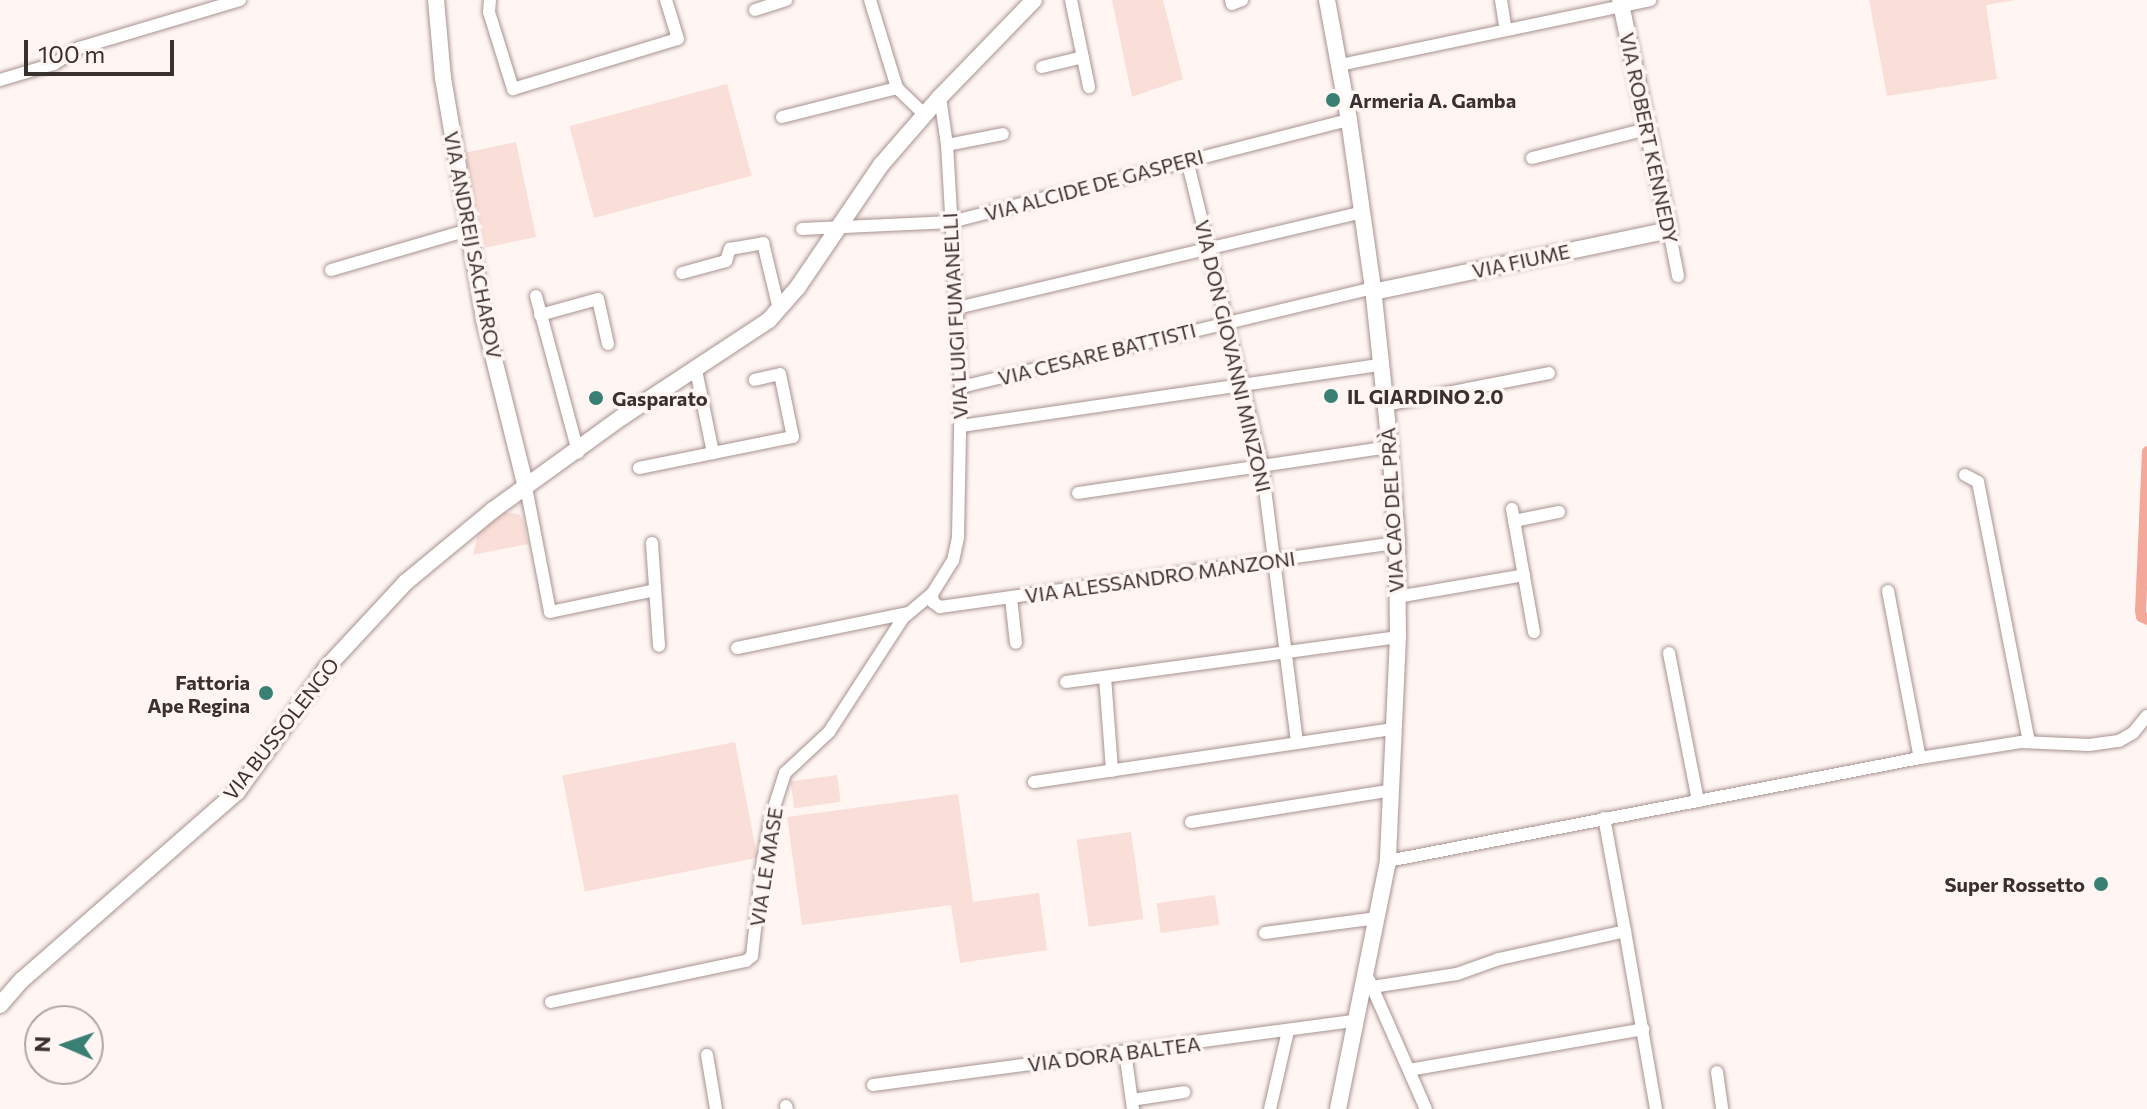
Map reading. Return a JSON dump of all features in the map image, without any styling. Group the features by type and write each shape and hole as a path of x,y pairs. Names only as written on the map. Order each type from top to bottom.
{"street":[{"path":"0,80 54,64 79,48 240,0"},
{"name":"VIA ANDREIJ SACHAROV","path":"436,0 443,78 484,319 526,487"},
{"path":"490,0 489,12 513,89 678,39 666,0"},
{"path":"870,0 897,88 925,115"},
{"name":"VIA BUSSOLENGO","path":"0,1005 22,980 237,792 327,667 406,582 526,487 622,417 769,320 881,165 940,97 1034,0"},
{"path":"1071,0 1089,87"},
{"path":"1231,0 1232,4 1242,0"},
{"name":"VIA CAO DEL PRÀ","path":"1327,0 1349,120 1373,290 1397,543 1398,637 1388,861 1369,981 1355,1021 1338,1109"},
{"path":"1501,0 1506,30"},
{"path":"1340,65 1620,3 1650,0"},
{"path":"755,10 778,1"},
{"name":"VIA ROBERT KENNEDY","path":"1620,3 1678,276"},
{"path":"1042,67 1083,57"},
{"path":"782,117 897,88"},
{"name":"VIA LUIGI FUMANELLI","path":"940,97 947,145 961,387 958,537"},
{"name":"VIA ALCIDE DE GASPERI","path":"802,229 951,222 1349,120"},
{"path":"1532,158 1647,129"},
{"path":"947,145 1003,134"},
{"name":"VIA DON GIOVANNI MINZONI","path":"1187,160 1230,322 1262,465 1297,743"},
{"path":"957,308 1360,213"},
{"path":"331,270 468,230"},
{"name":"VIA FIUME","path":"1373,290 1669,230"},
{"path":"682,273 726,261 730,249 763,243 779,309"},
{"name":"VIA CESARE BATTISTI","path":"961,387 1373,290"},
{"path":"536,296 578,452"},
{"path":"540,315 598,299 608,344"},
{"path":"961,426 1381,365"},
{"path":"696,370 713,453"},
{"path":"1385,405 1549,373"},
{"path":"639,468 793,437 780,374 755,380"},
{"path":"1078,493 1390,447"},
{"path":"1965,475 1978,482 2029,742"},
{"path":"526,487 550,612 655,590"},
{"path":"1534,632 1513,515 1559,512"},
{"name":"VIA LE MASE","path":"551,1002 746,961 752,956 766,842 785,773 829,732 907,613 932,594 953,561 958,537"},
{"path":"652,543 659,646"},
{"name":"VIA ALESSANDRO MANZONI","path":"932,594 933,602 940,607 1397,543"},
{"path":"1397,597 1524,575"},
{"path":"1888,591 1920,758"},
{"path":"1011,598 1016,643"},
{"path":"737,648 907,613"},
{"path":"1066,682 1398,637"},
{"path":"1669,653 1698,801"},
{"path":"1105,677 1112,771"},
{"path":"1388,861 1920,758 2029,742 2089,745 2119,741 2133,733 2147,716"},
{"path":"1034,782 1395,729"},
{"path":"1191,822 1392,790"},
{"path":"1604,818 1656,1109"},
{"path":"1265,933 1377,918"},
{"path":"1426,1109 1369,981 1457,974 1499,959 1625,931"},
{"name":"VIA DORA BALTEA","path":"873,1085 1355,1021"},
{"path":"1409,1070 1643,1029"},
{"path":"1270,1109 1288,1031"},
{"path":"1125,1052 1132,1105 1184,1092"},
{"path":"707,1055 716,1109"},
{"path":"1717,1072 1722,1109"}],"shaded area":[{"path":"1112,0 1163,0 1183,79 1132,97"},
{"path":"1869,0 2016,0 1986,5 1997,79 1887,96"},
{"path":"727,84 752,176 594,218 570,126"},
{"path":"516,142 536,237 485,248 465,153"},
{"path":"505,512 519,514 528,544 473,555 478,533"},
{"path":"735,742 758,858 585,891 562,776"},
{"path":"837,775 841,802 794,808 790,782"},
{"path":"958,794 973,902 1039,893 1047,950 960,963 951,905 802,925 787,817"},
{"path":"1131,832 1143,919 1089,927 1077,840"},
{"path":"1215,895 1219,925 1161,933 1157,903"}],"waterway":[{"path":"2147,451 2140,610 2141,616 2147,619"}],"place":[{"name":"Armeria A. Gamba","path":"1333,100"},
{"name":"IL GIARDINO 2.0","path":"1331,396"},
{"name":"Gasparato","path":"596,398"},
{"name":"Fattoria Ape Regina","path":"266,693"},
{"name":"Super Rossetto","path":"2101,884"}]}
